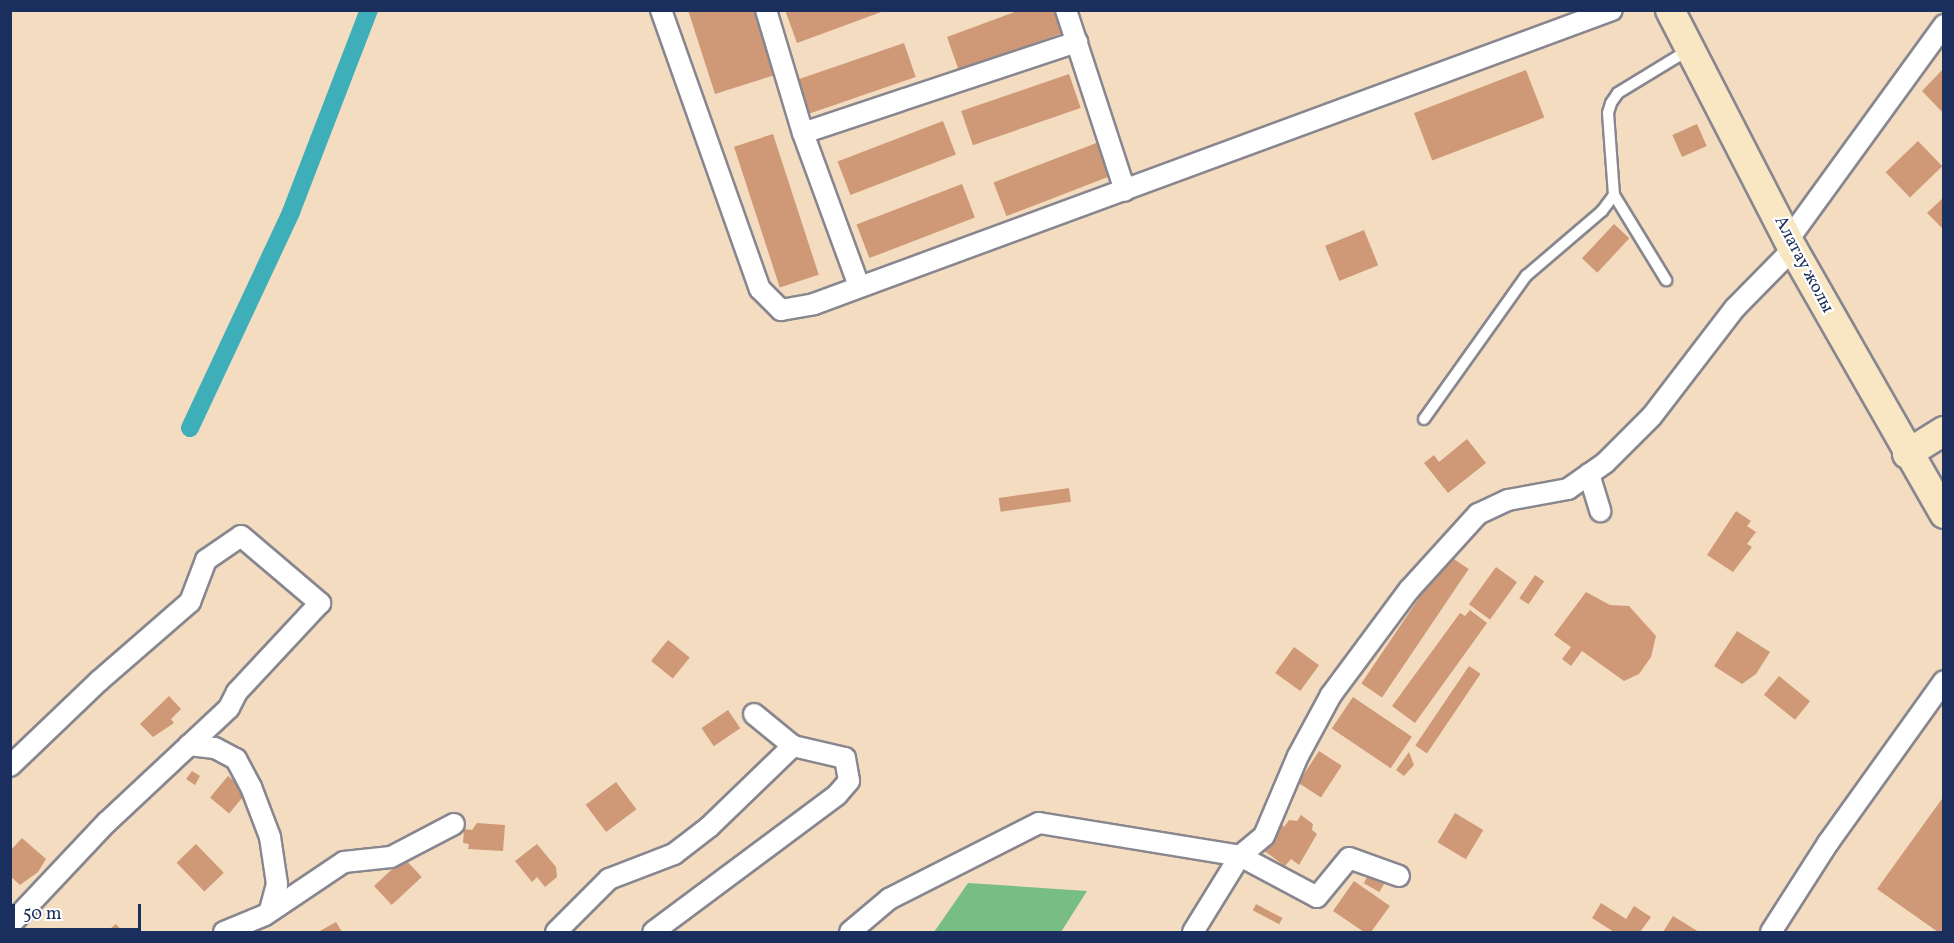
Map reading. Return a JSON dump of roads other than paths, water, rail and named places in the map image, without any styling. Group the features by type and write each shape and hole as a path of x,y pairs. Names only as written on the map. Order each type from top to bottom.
{"main road":[{"name":"Алатау жолы","path":"1670,10 1791,244 1907,454 1944,514"},
{"path":"1907,454 1944,431"}],"street":[{"path":"662,10 760,289 781,310 814,304 1612,10"},
{"path":"766,10 803,133 859,286"},
{"path":"1066,10 1125,191"},
{"path":"1193,933 1240,856 1263,836 1298,756 1331,695 1409,590 1478,514 1508,500 1568,489 1589,474 1652,416 1735,308 1791,244 1944,25"},
{"path":"803,133 1077,42"},
{"path":"1589,474 1600,511"},
{"path":"10,766 99,681 190,602 206,560 241,536 320,603 237,692 229,708 107,822 10,925"},
{"path":"1771,933 1828,843 1944,681"},
{"path":"653,933 837,795 849,781 845,758 793,746 754,714"},
{"path":"189,745 215,748 236,759 251,787 272,849 277,884 270,911"},
{"path":"556,933 609,879 674,854 709,827 793,746"},
{"path":"224,933 270,911 344,862 391,857 454,824"},
{"path":"850,933 889,899 1039,824 1240,856 1317,897 1349,858 1399,876"}],"lane":[{"path":"1666,280 1614,195 1608,113 1618,93 1690,49"},
{"path":"1424,419 1526,276 1602,211 1614,195"}],"waterway":[{"path":"190,428 291,212 369,10"}]}
